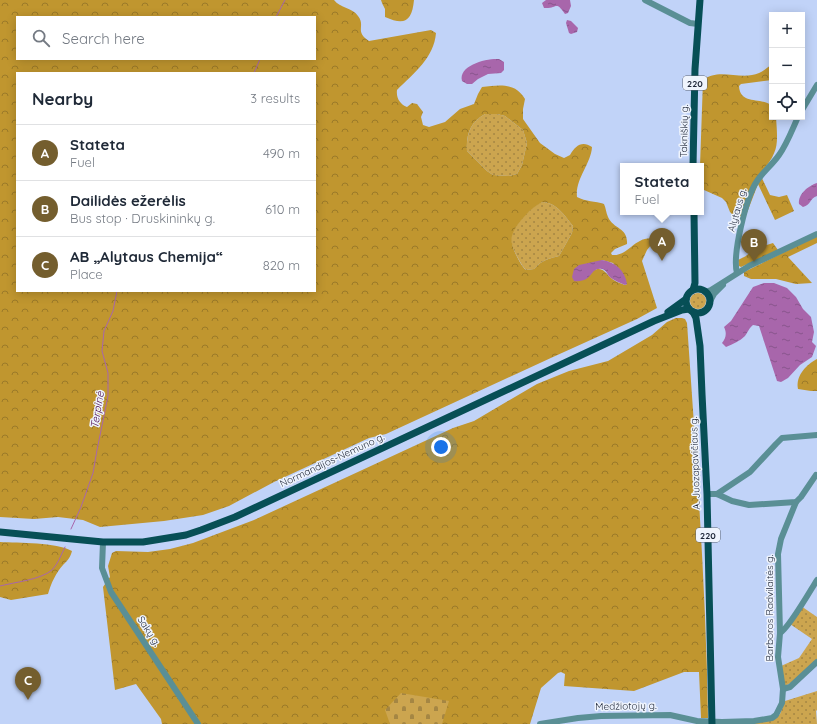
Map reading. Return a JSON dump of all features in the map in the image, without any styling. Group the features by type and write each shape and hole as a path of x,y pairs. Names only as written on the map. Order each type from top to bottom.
{"main road":[{"name":"Takniškių g.","path":"693,163 694,91 700,0"},
{"path":"691,310 702,312 706,310 709,303 709,299 698,283 698,256 694,215"},
{"path":"686,299 693,290 694,283 695,231"},
{"path":"693,290 704,291"},
{"name":"220","path":"686,299 691,310"},
{"name":"Normandijos-Nemuno g.","path":"654,321 681,304 686,299"},
{"name":"Normandijos-Nemuno g.","path":"0,532 103,542 134,543 186,535 218,524 654,321 682,310 691,310"},
{"name":"A. Juozapavičiaus g.","path":"691,310 696,318 700,346 707,494 712,723"},
{"name":"A. Juozapavičiaus g.","path":"700,346 702,312"}],"street":[{"path":"645,0 690,23 698,24"},
{"path":"805,105 817,85"},
{"name":"Alytaus g.","path":"738,273 736,263 740,227 752,190 757,181 780,155 797,120"},
{"path":"704,291 817,234"},
{"path":"709,303 714,294 731,277"},
{"path":"717,494 750,472 782,438 817,435"},
{"name":"Barboros Radvilaitės g.","path":"776,715 782,702 783,689 778,657 780,633 778,554 780,539 796,502 802,497 816,475"},
{"path":"707,494 717,494 732,501 749,505 796,502"},
{"name":"Sakų g.","path":"103,542 102,568 111,592 198,724"},
{"path":"780,633 783,631 817,580"},
{"path":"783,689 790,687 817,662"},
{"name":"Medžiotojų g.","path":"540,724 601,716 670,715 712,723 754,721 772,718 776,715"},
{"path":"681,717 681,724"}],"green space":[{"path":"0,0 334,0 340,5 356,13 361,23 362,34 369,41 431,30 436,33 427,58 397,90 398,98 402,104 407,107 412,103 417,104 423,112 421,117 423,125 429,127 445,122 460,109 474,104 482,87 500,85 511,87 525,99 523,119 540,143 555,154 564,158 570,155 579,145 585,144 592,147 589,159 578,184 577,197 604,204 607,215 611,221 625,234 627,244 615,249 611,253 612,255 623,253 637,242 649,238 656,239 647,250 642,261 657,308 637,319 386,434 369,438 274,482 229,506 203,515 164,521 100,527 83,520 58,517 34,519 0,517","holes":["485,114 505,116 523,130 527,143 522,165 517,174 509,176 493,175 467,151 468,134 472,125","543,202 557,207 573,226 572,233 559,256 548,259 534,269 526,270 516,254 511,239 524,216","602,260 613,263 627,284 625,285 614,280 601,269 592,271"]},
{"path":"381,0 414,0 409,17 406,20 398,21 385,17 385,9"},
{"path":"769,66 769,80 741,84 739,86 740,92 743,96 751,100 762,101 769,104 769,120 776,120 776,148 771,159 760,174 770,195 779,197 787,195 794,211 775,220 758,184 745,218 733,215 722,198 704,190 704,163 700,163 703,80 709,76 723,74 745,76 761,72"},
{"path":"485,114 505,116 523,130 527,143 522,165 517,174 509,176 493,175 467,151 468,134 472,125"},
{"path":"543,202 557,207 564,214 573,226 572,233 559,256 548,259 534,269 526,270 521,264 514,249 511,236 516,226 524,216 534,207"},
{"path":"817,236 817,243 788,257 812,283 796,284 776,279 751,279 744,276 744,272"},
{"path":"773,243 778,250 741,267 739,266 738,260 746,256 754,249"},
{"path":"695,293 701,293 706,298 704,307 701,309 695,309 690,304 690,298"},
{"path":"676,318 685,319 687,323 703,570 708,718 701,718 699,672 684,672 634,691 564,686 565,674 561,672 541,688 530,724 162,724 161,719 136,684 115,690 103,587 110,577 108,566 112,553 116,551 148,552 170,549 193,543 254,520 453,428 474,421 537,384 569,371 608,361 652,335 667,322"},
{"path":"817,359 817,391 798,389 798,380 800,375 809,364"},
{"path":"0,542 47,544 72,551 69,559 60,568 52,582 48,594 11,600 0,597"},
{"path":"801,606 817,617 817,661 785,686 781,666 799,658 812,639 790,624"},
{"path":"817,691 817,724 720,724 776,718 780,714 785,701"},
{"path":"401,693 449,701 442,724 390,724 385,710"}],"water":[{"path":"546,0 570,0 571,6 568,13 565,14 558,6 544,8 542,3"},
{"path":"567,20 571,21 578,28 577,32 571,34 569,33 566,23"},
{"path":"499,59 504,62 504,70 501,73 488,74 472,84 467,84 462,81 464,71 474,64 481,61"},
{"path":"817,183 817,196 813,198 808,205 803,207 799,204 800,197 807,188"},
{"path":"602,260 607,261 619,268 626,279 627,284 625,285 613,279 605,270 602,269 595,270 585,280 574,281 572,277 574,269 579,265"},
{"path":"764,283 774,283 787,288 811,317 814,332 812,342 816,346 812,357 800,365 788,378 781,382 777,381 759,326 753,325 750,327 743,338 731,345 726,347 722,343 726,335 724,327 731,321 753,287"}],"waterway":[{"name":"Terpinė","path":"277,16 285,0"},
{"name":"Terpinė","path":"254,72 260,60"},
{"name":"Terpinė","path":"71,529 81,507 93,473 108,396 108,373 102,351 104,331 113,311 117,292"},
{"name":"Terpinė","path":"0,586 34,578 47,573 56,565 65,547"}],"place":[{"name":"Stateta","path":"662,261"},
{"name":"Dailidės ežerėlis","path":"754,262"},
{"name":"AB „Alytaus Chemija“","path":"28,700"}]}
